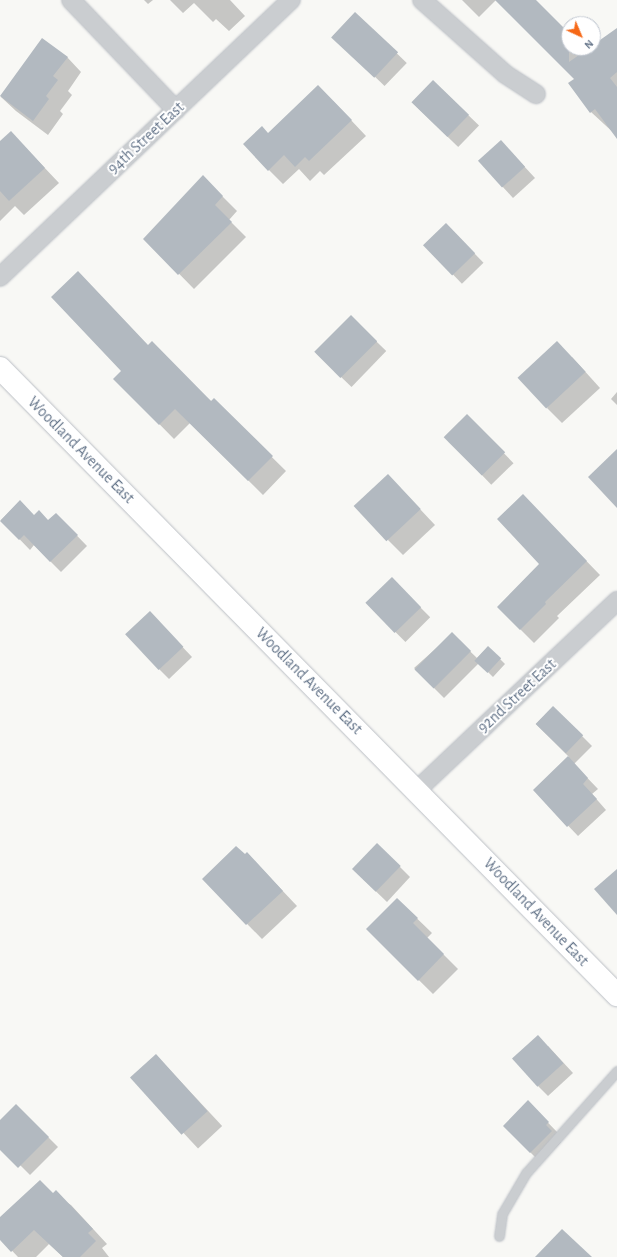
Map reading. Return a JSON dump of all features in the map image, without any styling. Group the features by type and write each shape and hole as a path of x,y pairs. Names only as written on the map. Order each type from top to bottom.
{"street":[{"path":"71,0 176,110"},
{"name":"94th Street East","path":"0,277 292,0"},
{"path":"422,0 506,74 536,94"},
{"name":"Woodland Avenue East","path":"0,368 617,995"},
{"name":"92nd Street East","path":"416,791 617,600"}],"lane":[{"path":"499,1236 502,1214 526,1173 617,1071"}],"building":[{"path":"495,0 536,0 561,25 561,56 569,56 569,62 578,56 601,56 601,39 617,28 617,72 610,78 617,87 617,139 595,109 590,113 568,83 574,79"},
{"path":"355,12 398,52 374,78 331,38"},
{"path":"42,38 68,57 53,76 58,80 46,96 49,99 33,121 0,96"},
{"path":"433,80 469,115 447,137 411,102"},
{"path":"318,85 352,120 309,161 305,157 295,167 284,155 268,171 243,144 262,126 268,133"},
{"path":"11,131 45,168 9,201 0,191 0,141"},
{"path":"501,140 525,167 502,187 478,161"},
{"path":"203,175 223,196 215,205 232,222 178,275 143,239"},
{"path":"446,223 475,253 452,275 423,245"},
{"path":"78,271 148,345 152,341 211,401 214,398 273,456 248,481 175,409 159,425 113,379 121,371 51,297"},
{"path":"351,315 377,341 340,378 314,352"},
{"path":"557,341 586,372 546,409 518,378"},
{"path":"467,414 505,452 482,476 444,437"},
{"path":"617,449 617,508 588,477"},
{"path":"388,474 421,509 386,541 354,506"},
{"path":"523,494 587,561 545,602 546,604 520,630 497,607 539,564 497,519"},
{"path":"20,500 34,515 39,510 48,520 56,513 78,535 50,562 24,535 19,540 0,521"},
{"path":"392,577 421,607 395,633 365,603"},
{"path":"150,611 183,647 159,670 125,634"},
{"path":"452,632 471,651 434,689 415,669"},
{"path":"488,646 501,658 488,673 474,661"},
{"path":"553,706 583,735 566,753 536,724"},
{"path":"568,756 588,778 583,784 597,799 567,827 533,790"},
{"path":"377,843 401,866 376,892 352,869"},
{"path":"236,846 245,854 247,852 283,891 246,925 202,879"},
{"path":"617,869 617,915 594,889"},
{"path":"397,898 418,918 413,923 444,954 418,981 366,929"},
{"path":"538,1035 563,1063 537,1087 512,1058"},
{"path":"156,1054 208,1111 182,1135 130,1077"},
{"path":"528,1100 549,1122 546,1125 552,1131 530,1153 503,1126"},
{"path":"16,1104 49,1137 18,1168 0,1150 0,1120"},
{"path":"40,1180 53,1193 56,1190 93,1229 88,1233 96,1241 80,1257 63,1257 34,1230 11,1252 0,1240 0,1217"},
{"path":"562,1229 592,1257 535,1257"}]}
